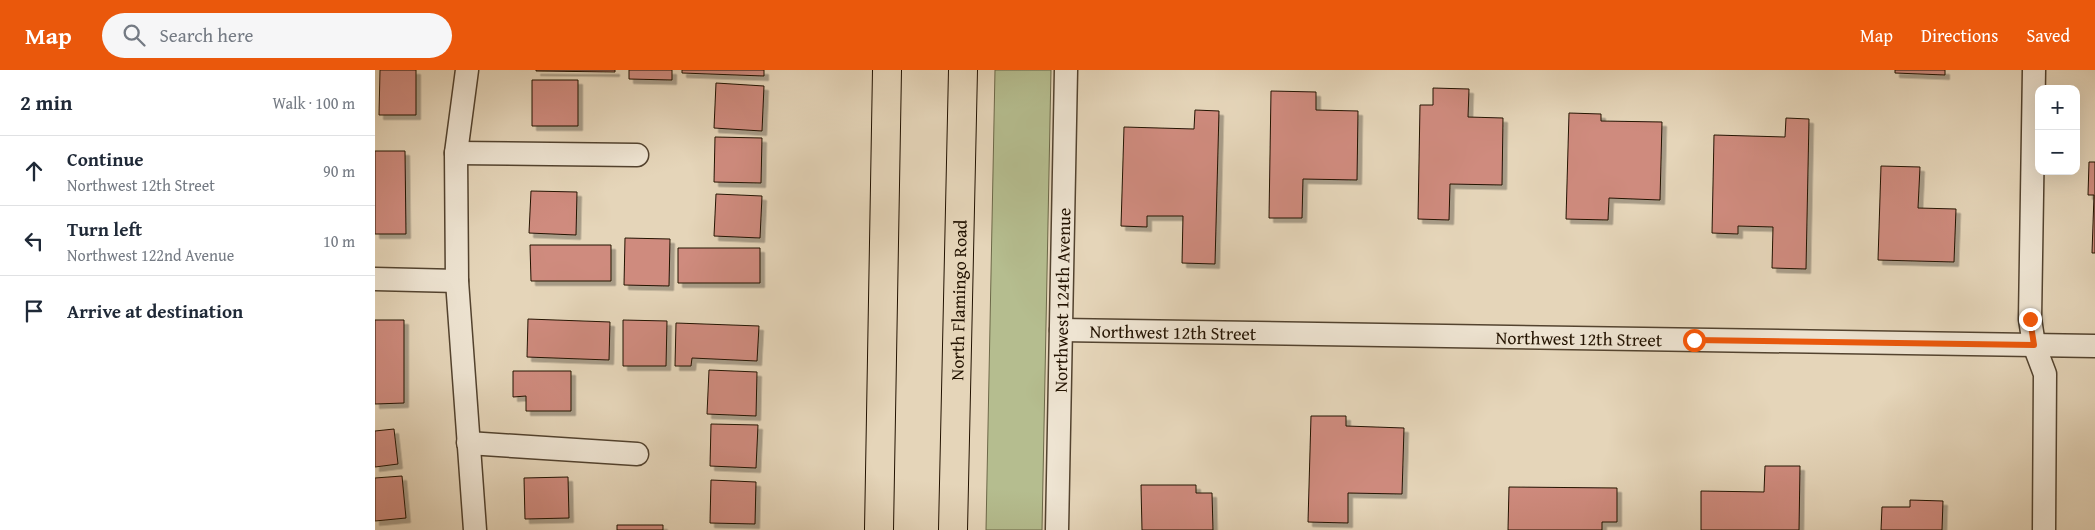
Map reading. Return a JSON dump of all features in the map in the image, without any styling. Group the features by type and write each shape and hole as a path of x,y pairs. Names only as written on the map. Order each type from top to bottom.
{"highway":[{"path":"879,530 887,70"},
{"name":"North Flamingo Road","path":"953,530 963,70"}],"street":[{"path":"467,70 456,153 457,281 475,530"},
{"name":"Northwest 124th Avenue","path":"1057,530 1066,70"},
{"path":"2034,70 2030,319 2034,345 2045,374 2044,530"},
{"path":"456,153 637,155"},
{"path":"375,279 457,281"},
{"name":"Northwest 12th Street","path":"1061,330 2095,346"},
{"path":"468,443 637,454"}],"green space":[{"path":"995,70 1051,70 1042,530 986,530"}],"building":[{"path":"380,70 416,70 416,115 379,115"},
{"path":"615,70 615,72 536,71"},
{"path":"629,70 672,70 672,80 629,79"},
{"path":"682,70 764,70 764,76 682,73"},
{"path":"1895,70 1945,70 1945,75 1895,73"},
{"path":"532,80 578,80 578,126 532,126"},
{"path":"716,83 764,86 762,131 714,128"},
{"path":"1433,88 1469,89 1468,117 1503,118 1502,185 1450,184 1449,220 1418,219 1420,105 1433,105"},
{"path":"1271,91 1316,92 1316,110 1358,111 1357,180 1303,179 1302,218 1269,218"},
{"path":"1195,110 1219,111 1215,264 1182,263 1183,216 1147,216 1147,227 1121,226 1124,127 1194,129"},
{"path":"1569,113 1601,114 1601,121 1662,122 1660,200 1609,198 1608,220 1566,219"},
{"path":"1786,118 1809,119 1806,269 1772,268 1773,227 1738,226 1738,234 1712,233 1714,135 1785,137"},
{"path":"715,137 762,138 761,183 714,182"},
{"path":"375,151 405,151 406,234 375,234"},
{"path":"2089,162 2095,162 2095,253 2092,253 2094,195 2088,195"},
{"path":"1881,166 1920,167 1918,208 1956,209 1954,262 1878,260"},
{"path":"531,191 577,192 576,235 529,233"},
{"path":"716,194 762,196 760,238 714,236"},
{"path":"625,238 670,239 669,286 624,285"},
{"path":"530,245 611,245 611,281 531,281"},
{"path":"678,248 760,248 760,283 678,283"},
{"path":"528,319 610,322 609,360 527,357"},
{"path":"375,320 404,320 404,403 375,404"},
{"path":"623,320 667,321 666,366 623,366"},
{"path":"676,323 759,326 757,361 692,358 691,366 675,366"},
{"path":"709,370 757,372 756,416 707,414"},
{"path":"513,371 571,371 571,411 526,411 526,396 513,397"},
{"path":"1311,416 1346,416 1346,426 1404,428 1402,494 1348,493 1348,523 1308,522"},
{"path":"711,424 758,425 756,468 710,466"},
{"path":"394,429 398,464 375,467 375,431"},
{"path":"1765,466 1800,466 1799,530 1701,530 1701,491 1764,492"},
{"path":"402,476 406,518 375,521 375,478"},
{"path":"568,477 569,518 525,519 524,478"},
{"path":"711,480 756,482 755,524 710,523"},
{"path":"1141,485 1196,485 1196,493 1212,493 1213,530 1142,530"},
{"path":"1509,487 1617,488 1617,522 1602,522 1602,530 1508,530"},
{"path":"1910,500 1943,501 1942,530 1881,530 1882,507 1910,507"},
{"path":"617,525 663,525 663,530 617,530"}],"route":[{"path":"1694,340 2034,345 2030,319"}]}
